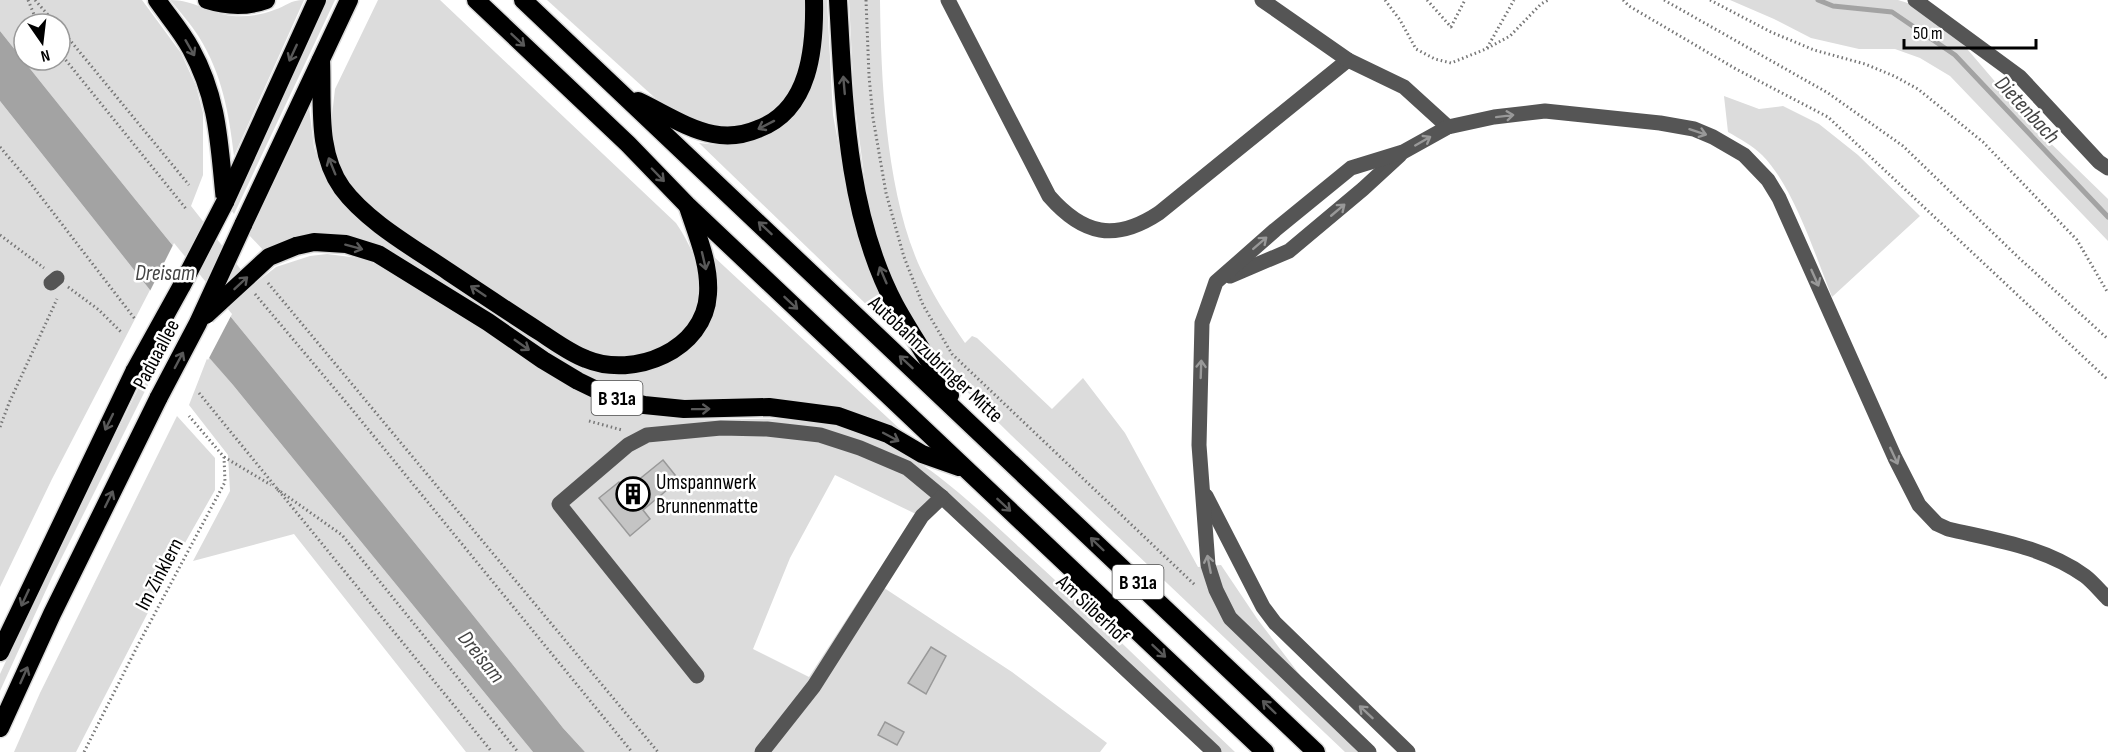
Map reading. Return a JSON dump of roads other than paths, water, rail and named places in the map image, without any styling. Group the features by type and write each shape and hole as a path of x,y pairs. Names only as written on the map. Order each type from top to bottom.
{"highway":[{"path":"157,0 191,47 208,84 217,118 225,202"},
{"path":"207,0 222,5 247,5 266,0"},
{"name":"Paduaallee","path":"0,652 135,370 225,202 318,0"},
{"name":"Paduaallee","path":"0,728 57,603 198,323 349,0"},
{"name":"B 31a","path":"476,0 628,144 687,205 1265,752"},
{"name":"Autobahnzubringer Mitte","path":"523,0 1316,752"},
{"name":"B 31a","path":"623,93 690,127 712,134 730,136 746,134 769,125 788,111 801,92 815,24 814,0"},
{"path":"838,0 851,157 863,218 895,303 964,417"},
{"path":"321,60 322,113 326,151 342,188 385,228 502,308 587,360 622,367 646,362 674,349 698,324 706,309 708,285 706,261 687,205"},
{"name":"B 31a","path":"198,323 269,257 296,246 314,242 346,244 378,254 488,322 543,360 607,395 644,405 684,409 769,407 837,416 888,435 922,454 967,470"}],"street":[{"path":"948,0 1049,196 1074,221 1090,229 1106,232 1143,224 1160,213 1348,60"},
{"path":"1262,0 1348,60 1404,87 1448,127"},
{"path":"1915,0 2020,77 2099,162 2108,168"},
{"path":"1369,752 1230,618 1216,590 1208,565 1199,445 1202,323 1216,282 1351,168 1403,152 1448,127 1494,117 1545,111 1660,123 1694,129 1721,141 1744,155 1768,180 1779,198 1895,458 1919,505 1937,524 1948,529 2036,550 2063,562 2087,577 2108,599"},
{"path":"1216,282 1289,251 1403,152"},
{"name":"Am Silberhof","path":"697,676 559,504 628,445 647,435 721,428 767,429 820,435 860,448 907,468 942,497 1214,752"},
{"path":"1202,487 1252,587 1275,623 1408,752"},
{"path":"762,752 814,686 922,516 942,497"}],"water":[{"name":"Dreisam","path":"0,31 12,46 12,72 33,72 563,728 585,752 533,752 233,385 150,290 0,101"}],"waterway":[{"name":"Dietenbach","path":"1818,0 1833,6 1892,12 1955,55 2108,217"}],"place":[{"name":"Umspannwerk Brunnenmatte","path":"633,494"}]}
